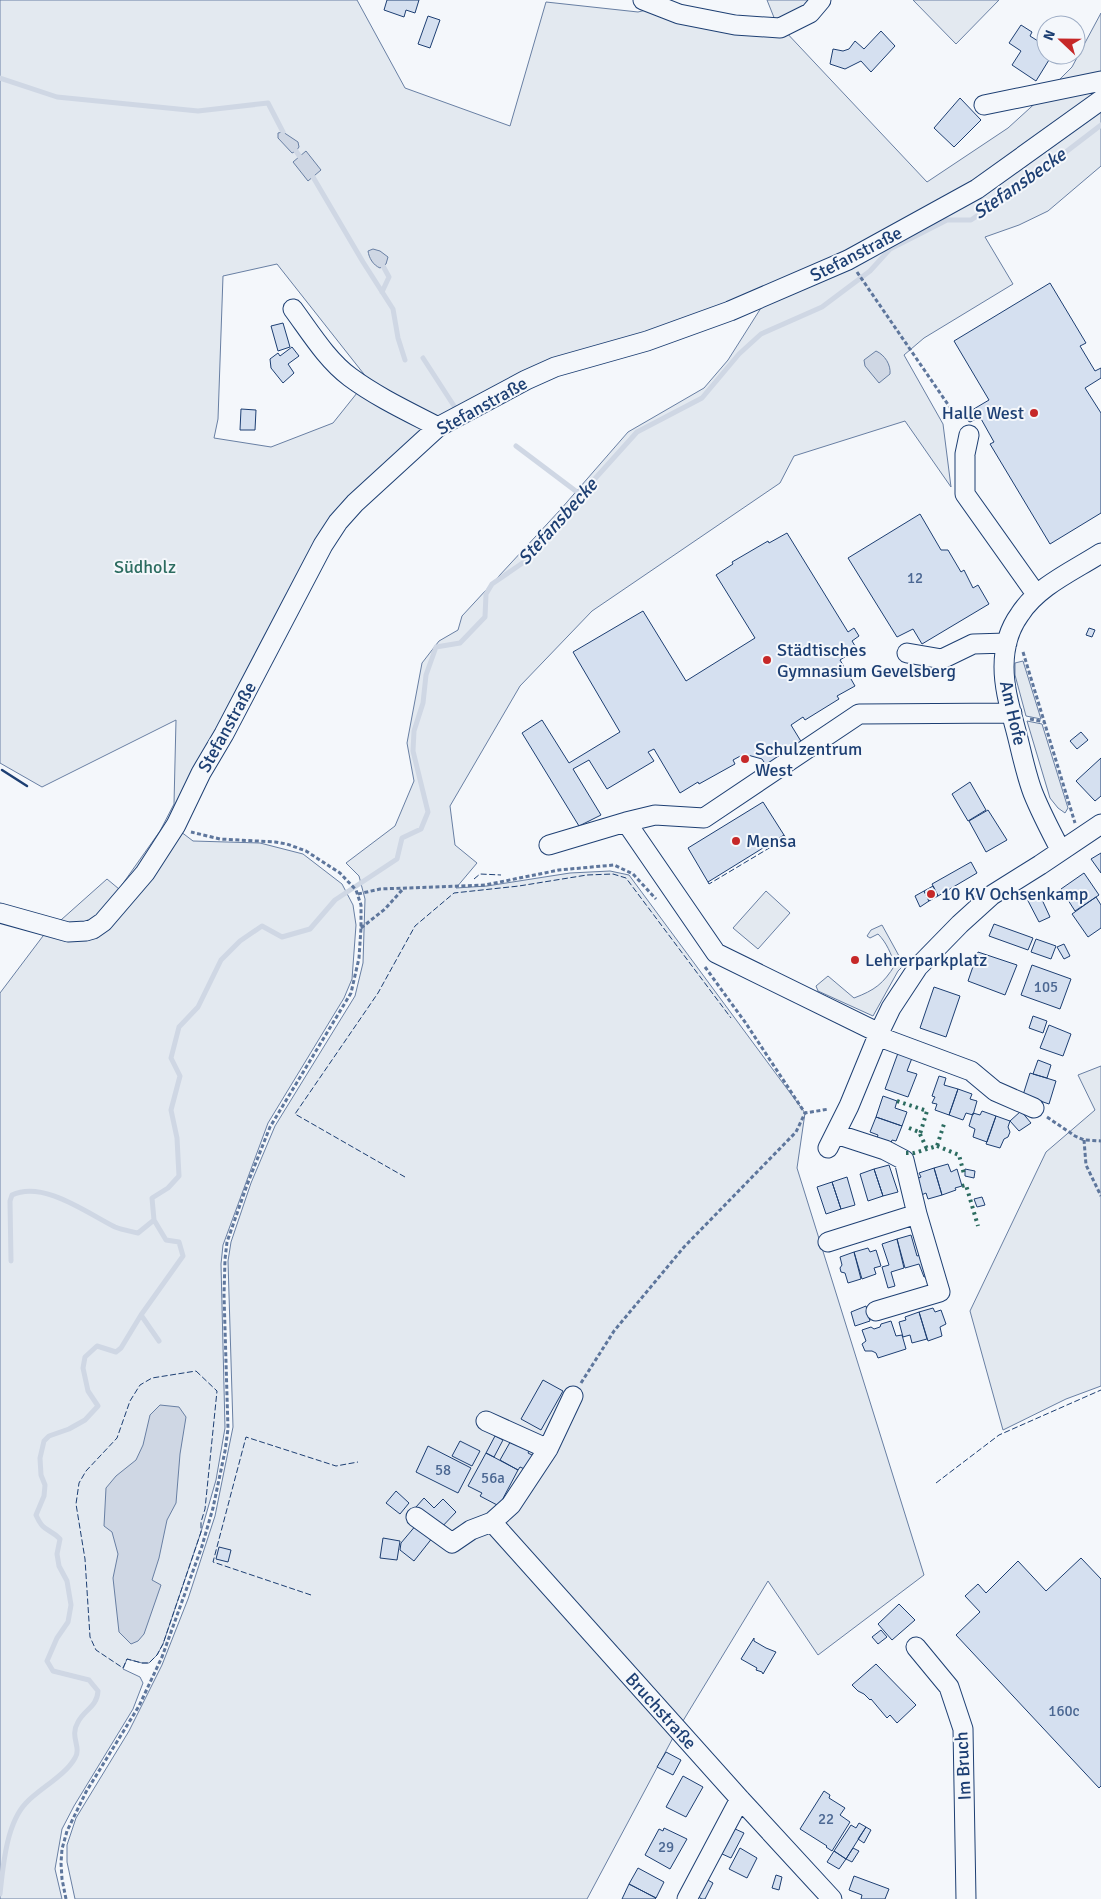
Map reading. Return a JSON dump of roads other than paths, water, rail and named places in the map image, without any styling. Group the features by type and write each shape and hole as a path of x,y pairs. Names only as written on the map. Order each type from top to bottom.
{"street":[{"path":"643,0 679,14 735,25 780,28 810,13 821,0"},
{"path":"984,105 1101,81"},
{"name":"Stefanstraße","path":"1,914 68,932 93,929 103,922 145,873 176,825 201,773 224,734 323,545 338,522 355,503 438,427 526,380 555,367 646,341 730,311 848,260 977,189 1101,100"},
{"path":"293,309 325,352 349,377 388,401 438,427"},
{"path":"969,435 965,454 965,494 1036,594"},
{"name":"Am Hofe","path":"1061,851 1047,825 1033,792 1006,689 1004,667 1008,638 1020,614 1036,594 1101,553"},
{"path":"907,653 942,659 973,644 1008,638"},
{"path":"549,845 655,815 704,818 859,714 1012,712"},
{"path":"626,822 716,953 878,1035 971,1071 995,1091 1034,1108"},
{"path":"876,1311 940,1292 917,1214 904,1160 886,1150 832,1141 849,1106 878,1035 891,1008 918,967 960,924 992,895 1101,824"},
{"path":"828,1242 917,1214"},
{"path":"416,1517 452,1543 471,1530 492,1522 511,1505 548,1449 574,1396"},
{"path":"486,1421 548,1449"},
{"name":"Bruchstraße","path":"492,1522 832,1899"},
{"name":"Im Bruch","path":"916,1647 949,1687 964,1729 966,1899"},
{"path":"687,1899 740,1799"}],"waterway":[{"path":"0,78 57,97 198,111 268,103 283,132"},
{"name":"Stefansbecke","path":"0,1894 7,1846 14,1822 26,1803 65,1771 75,1758 77,1754 76,1727 97,1696 98,1691 89,1680 53,1671 47,1661 57,1638 68,1622 71,1605 67,1581 59,1566 57,1554 60,1539 44,1527 36,1515 44,1496 45,1485 41,1475 40,1458 44,1441 49,1436 69,1429 85,1420 98,1406 88,1391 83,1368 85,1357 97,1346 116,1352 121,1348 141,1315 183,1256 179,1242 166,1240 154,1220 152,1198 168,1188 179,1176 177,1138 171,1110 180,1076 171,1058 179,1027 198,1007 221,960 240,941 262,926 282,937 310,929 335,900 397,859 402,838 421,829 428,812 413,751 414,731 423,703 426,675 436,647 460,643 485,617 486,594 492,584 524,562 547,532 637,432 702,398 739,354 761,334 822,307 870,271 890,249 947,220 971,220 1024,184 1101,125"},
{"path":"296,151 300,157"},
{"path":"313,177 393,309 398,338 405,360"},
{"path":"382,292 389,277 383,266"},
{"path":"423,358 456,409"},
{"path":"516,446 581,495"},
{"path":"11,1261 10,1201 12,1195 24,1191 51,1195 65,1200 123,1230 138,1233 154,1220"},
{"path":"141,1315 159,1341"}],"place":[{"name":"Halle West","path":"1034,413"},
{"name":"Städtisches Gymnasium Gevelsberg","path":"767,660"},
{"name":"Schulzentrum West","path":"745,759"},
{"name":"Mensa","path":"736,841"},
{"name":"10 KV Ochsenkamp","path":"931,894"},
{"name":"Lehrerparkplatz","path":"855,960"}],"park label":[{"name":"Südholz","path":"145,567"}]}
